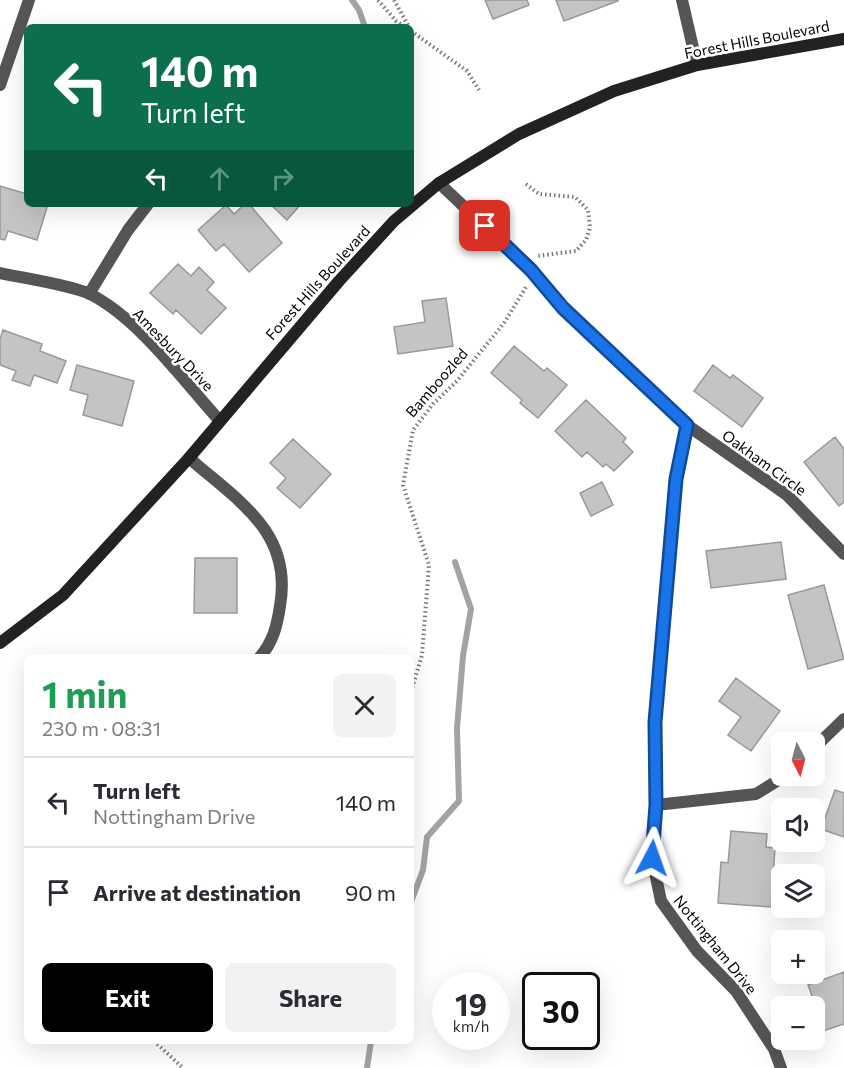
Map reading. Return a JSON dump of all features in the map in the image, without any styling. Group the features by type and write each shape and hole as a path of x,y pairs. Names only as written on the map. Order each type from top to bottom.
{"main road":[{"name":"Forest Hills Boulevard","path":"414,204 439,183 519,134 614,91 697,65 844,39"},
{"name":"Forest Hills Boulevard","path":"0,643 63,595 189,458 219,420 394,221 411,207"}],"street":[{"path":"0,85 30,0"},
{"path":"682,0 697,65"},
{"path":"439,183 531,270 563,308 687,425"},
{"path":"89,294 128,230 146,207"},
{"name":"Amesbury Drive","path":"0,273 89,294 123,318 151,344 219,420"},
{"name":"Oakham Circle","path":"687,425 787,495 844,554"},
{"name":"Nottingham Drive","path":"687,425 676,479 655,722 656,805 652,858 661,901 697,951 736,991 774,1049 781,1068"},
{"path":"189,458 256,516 270,535 279,557 283,579 277,624 270,646 263,654"},
{"path":"825,737 844,719"},
{"path":"656,805 756,794 771,785"}],"path":[{"path":"378,0 401,24"},
{"path":"394,0 407,24"},
{"path":"414,32 467,71 479,90"},
{"path":"526,184 539,195 575,197 588,210 590,228 586,240 576,251 534,257"},
{"name":"Bamboozled","path":"414,682 422,655 429,565 403,485 412,430 433,404 457,381 504,323 526,288 529,279"},
{"path":"157,1044 183,1068"}],"building":[{"path":"485,0 527,0 529,5 493,19"},
{"path":"556,0 618,0 618,1 564,21"},
{"path":"0,186 24,193 24,207 47,207 37,240 8,231 5,240 0,239"},
{"path":"224,207 228,207 234,214 242,207 252,207 282,243 249,272 224,244 216,251 198,230"},
{"path":"273,207 298,207 287,220"},
{"path":"178,264 191,276 199,267 214,282 207,290 226,308 201,334 176,310 173,314 150,293"},
{"path":"446,298 453,346 398,354 394,327 425,322 422,301"},
{"path":"3,330 42,344 40,351 66,361 57,383 34,375 30,386 12,380 16,371 0,365 0,339"},
{"path":"514,346 544,371 547,368 567,385 538,418 520,403 522,400 491,373"},
{"path":"77,365 134,381 122,426 83,415 88,395 70,390"},
{"path":"713,365 730,378 733,375 763,398 742,427 694,391"},
{"path":"586,400 626,438 623,442 633,452 614,471 606,464 603,467 587,452 582,457 555,431"},
{"path":"835,437 844,449 844,502 839,506 804,462"},
{"path":"293,439 331,474 300,508 277,488 286,478 270,463"},
{"path":"602,482 613,505 591,516 580,493"},
{"path":"781,542 786,579 711,588 706,551"},
{"path":"195,558 237,558 237,613 194,613"},
{"path":"824,585 844,659 808,669 788,595"},
{"path":"736,678 780,711 751,751 728,735 741,717 719,701"},
{"path":"835,790 844,793 844,837 825,830 825,818"},
{"path":"731,831 767,834 766,847 771,848 771,852 775,852 774,864 771,864 771,907 718,903 721,862 728,863"},
{"path":"844,972 844,1024 825,1030 825,996 812,996 808,985 825,984 825,979"}],"waterway":[{"path":"352,0 359,10 364,24"},
{"path":"414,894 423,870 427,837 459,801 457,728 463,656 471,609 455,562"},
{"path":"367,1068 371,1044"}],"route":[{"path":"485,226 531,270 563,308 687,425 676,479 655,722 656,805 652,858"}]}
